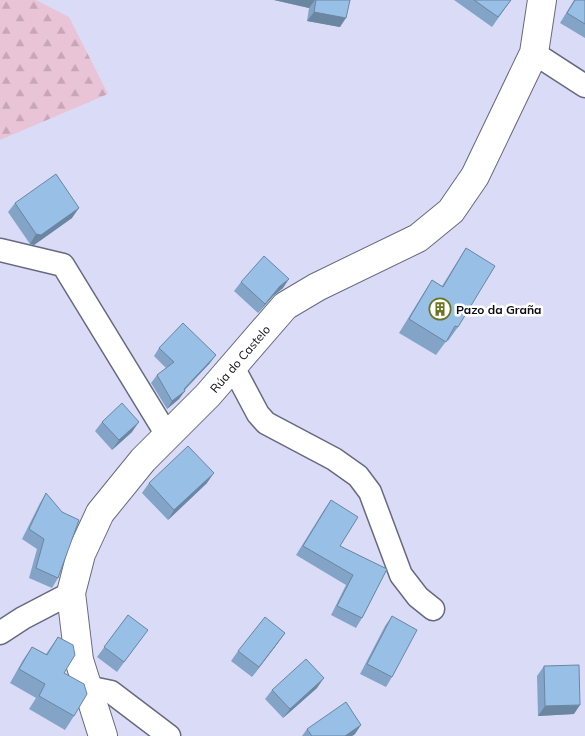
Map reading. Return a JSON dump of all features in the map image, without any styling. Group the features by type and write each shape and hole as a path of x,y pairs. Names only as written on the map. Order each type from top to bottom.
{"street":[{"name":"Rúa do Castelo","path":"103,736 79,660 71,593 81,554 100,513 143,460 208,395 285,306 316,287 418,238 451,211 475,176 534,53 542,0"},
{"path":"534,53 585,86"},
{"path":"0,250 63,265 167,435"},
{"path":"233,366 258,414 266,423 334,459 358,476 370,492 401,574 418,597 433,609"},
{"path":"0,633 23,618 71,593"},
{"path":"88,687 111,692 169,736"}],"green space":[{"path":"0,0 36,0 69,17 108,94 0,140"}],"building":[{"path":"316,0 350,0 346,18 314,12"},
{"path":"474,0 511,0 498,17"},
{"path":"575,0 585,0 585,24 567,13"},
{"path":"56,174 79,208 41,235 36,234 15,203"},
{"name":"Pazo da Graña","path":"466,248 495,266 458,327 455,326 446,342 409,319 432,280 443,287"},
{"path":"264,256 289,279 280,286 265,304 241,282"},
{"path":"183,323 216,355 184,389 185,391 172,401 157,375 174,362 159,348"},
{"path":"122,403 139,422 119,440 102,422"},
{"path":"188,446 214,473 174,510 149,483"},
{"path":"46,493 62,512 79,520 58,578 36,568 44,539 29,529"},
{"path":"331,500 358,517 340,546 387,569 362,618 337,606 353,575 303,546"},
{"path":"128,615 148,630 124,662 104,647"},
{"path":"392,616 417,630 392,677 367,664"},
{"path":"265,617 285,633 259,667 238,651"},
{"path":"58,637 73,645 75,655 64,673 84,684 87,694 74,716 39,696 45,684 19,669 32,647 47,655"},
{"path":"306,659 324,678 290,709 272,690"},
{"path":"579,665 580,705 545,706 544,666"},
{"path":"346,702 361,725 345,736 312,736 307,729"}],"place":[{"name":"Pazo da Graña","path":"440,309"}]}
